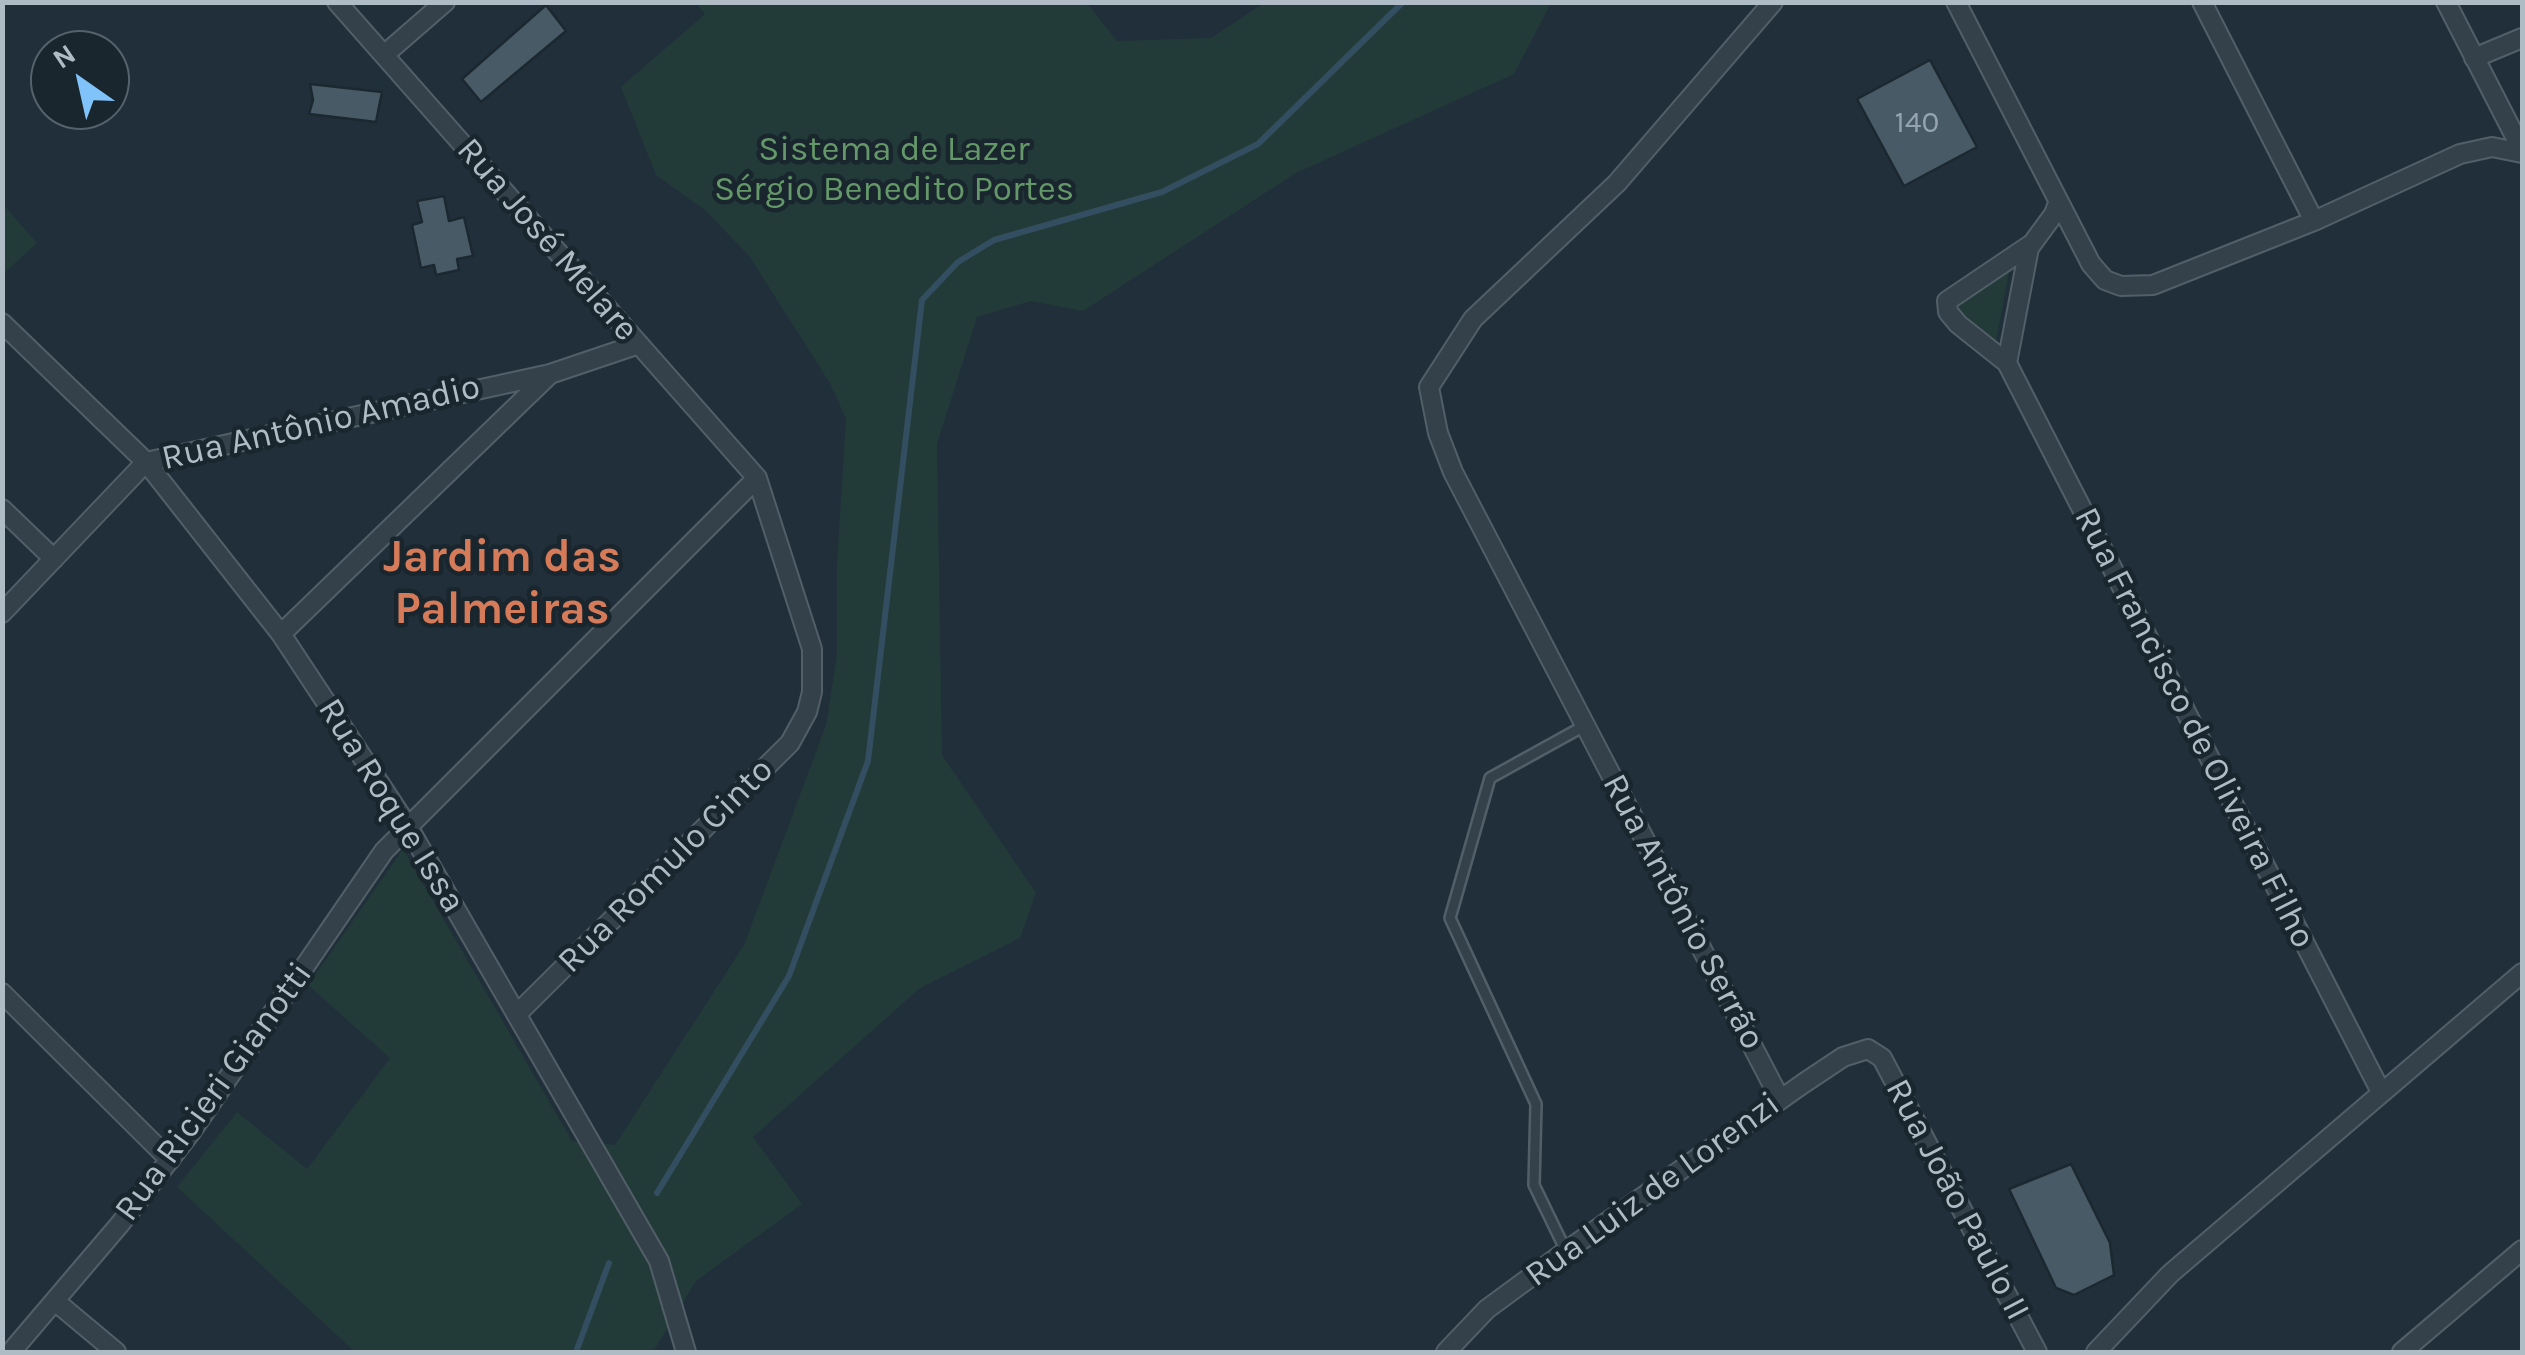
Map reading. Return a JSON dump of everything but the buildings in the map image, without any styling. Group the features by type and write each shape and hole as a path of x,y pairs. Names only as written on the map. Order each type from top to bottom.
{"street":[{"name":"Rua José Melare","path":"337,2 757,478"},
{"path":"384,55 445,2"},
{"name":"Rua Antônio Serrão","path":"1774,2 1617,183 1472,319 1430,387 1438,433 1453,472 1780,1099"},
{"path":"1956,2 2095,270 2105,280 2121,286 2152,285 2314,222 2460,154 2492,147 2522,152"},
{"path":"2202,2 2314,222"},
{"path":"2446,2 2522,152"},
{"path":"2474,58 2522,38"},
{"name":"Rua Francisco de Oliveira Filho","path":"2058,203 2030,245 1948,301 1948,312 2007,363 2382,1092"},
{"name":"Rua Francisco de Oliveira Filho","path":"2007,363 2030,245"},
{"name":"Rua Roque Issa","path":"2,323 146,462 281,634 407,825 659,1261 686,1352"},
{"name":"Rua Antônio Amadio","path":"2,613 146,462 550,374 639,344"},
{"path":"281,634 550,374"},
{"name":"Rua Romulo Cinto","path":"517,1014 790,743 807,712 812,692 812,649 757,478"},
{"name":"Rua Ricieri Gianotti","path":"11,1352 170,1160 384,851 757,478"},
{"path":"2,509 54,559"},
{"path":"2096,1352 2170,1274 2522,973"},
{"path":"2,993 170,1160"},
{"name":"Rua Luiz de Lorenzi","path":"1446,1352 1487,1310 1780,1099 1843,1057 1857,1050 1874,1051"},
{"name":"Rua João Paulo II","path":"1874,1051 1882,1058 2037,1352"},
{"path":"2402,1352 2522,1250"},
{"path":"55,1301 116,1352"}],"lane":[{"path":"1566,1251 1534,1185 1536,1104 1450,918 1490,778 1585,725"}],"green space":[{"name":"Sistema de Lazer Sérgio Benedito Portes","path":"696,3 1087,3 1117,41 1211,38 1264,3 1551,3 1514,74 1296,173 1083,311 1031,301 977,317 937,444 942,755 1036,893 1020,938 920,988 753,1137 802,1204 696,1281 653,1352 355,1352 177,1187 237,1112 307,1169 390,1058 308,985 403,849 572,1141 615,1145 744,945 826,725 837,655 837,564 846,418 829,382 750,257 706,211 656,175 621,87 705,14"},
{"path":"3,204 37,243 2,274"},
{"path":"2010,267 1996,341 1952,305"}],"waterway":[{"path":"657,1193 789,976 868,761 922,300 958,262 994,240 1162,192 1258,144 1403,2"},
{"path":"576,1352 609,1263"}],"district":[{"name":"Jardim das Palmeiras","path":"502,584"}]}
